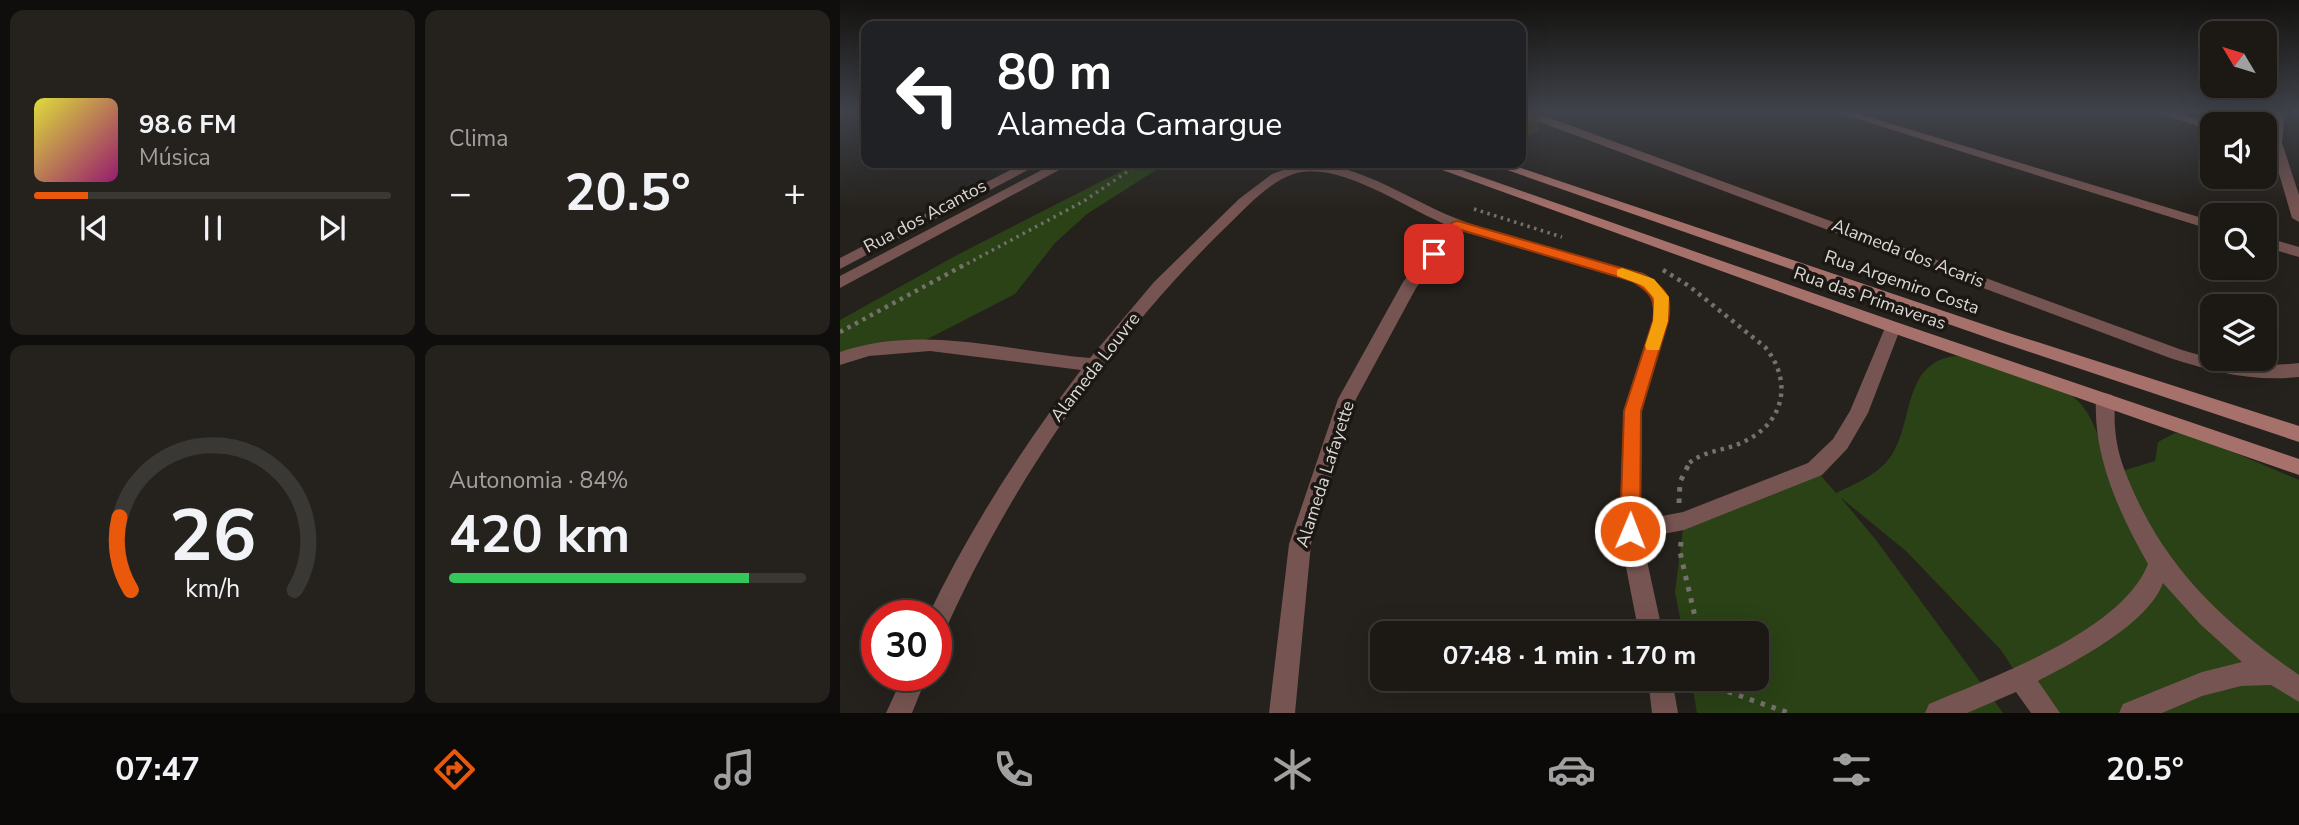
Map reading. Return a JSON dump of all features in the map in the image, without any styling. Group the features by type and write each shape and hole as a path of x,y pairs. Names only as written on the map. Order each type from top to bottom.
{"street":[{"name":"Alameda dos Acaris","path":"1611,144 2176,354 2225,369 2264,375 2299,370"},
{"path":"1946,144 2200,222"},
{"path":"2277,160 2299,218"},
{"name":"Rua dos Acantos","path":"840,264 1024,168"},
{"name":"Rua dos Acantos","path":"840,284 1056,168"},
{"name":"Alameda Louvre","path":"947,600 1041,438 1093,365 1180,262 1263,186 1279,175 1306,168"},
{"name":"Alameda Louvre","path":"1320,168 1342,173 1458,225"},
{"name":"Rua das Primaveras","path":"1444,168 2299,467"},
{"name":"Rua Argemiro Costa","path":"1509,168 2000,336 2299,434"},
{"path":"1605,225 1623,206"},
{"path":"1458,225 1637,277 1657,289 1663,307 1661,321 1633,411 1630,531 1648,621"},
{"name":"Alameda Lafayette","path":"1282,713 1300,544 1347,399 1409,286 1458,225"},
{"path":"2277,246 2299,252"},
{"path":"1630,531 1684,521 1815,469 1840,444 1859,413 1893,327"},
{"path":"1982,357 1983,348 1988,341 2000,336"},
{"path":"843,358 869,348 893,344 1093,365"},
{"path":"2105,400 2104,417 2115,476 2160,562 2196,603 2275,674 2299,690"},
{"path":"1938,713 2020,678 2101,634 2150,588 2160,562"},
{"path":"2132,713 2202,684 2241,674 2275,674"},
{"path":"2020,678 2047,713"},
{"path":"898,713 908,691"},
{"path":"1662,691 1665,713"}],"path":[{"path":"840,332 1084,201 1133,168"},
{"path":"1726,691 1777,706 1788,713"}],"green space":[{"path":"1127,168 1159,168 1087,214 1055,243 1015,294 918,344 840,359 840,320 957,255"},
{"path":"1956,356 1970,357 2068,393 2085,409 2091,419 2109,475 2155,461 2158,442 2175,433 2188,433 2299,480 2299,713 2042,713 2001,650 1906,551 1840,497 1876,540 2003,713 1697,713 1693,691 1769,691 1769,621 1681,621 1675,592 1684,521 1815,469 1836,493 1868,477 1882,467 1893,453 1918,380 1939,360"}],"slow traffic":[{"path":"1622,273 1649,282 1662,297 1661,321 1653,346"}],"route":[{"path":"1434,254 1458,225 1637,277 1657,289 1662,297 1661,321 1633,411 1630,531"}]}
